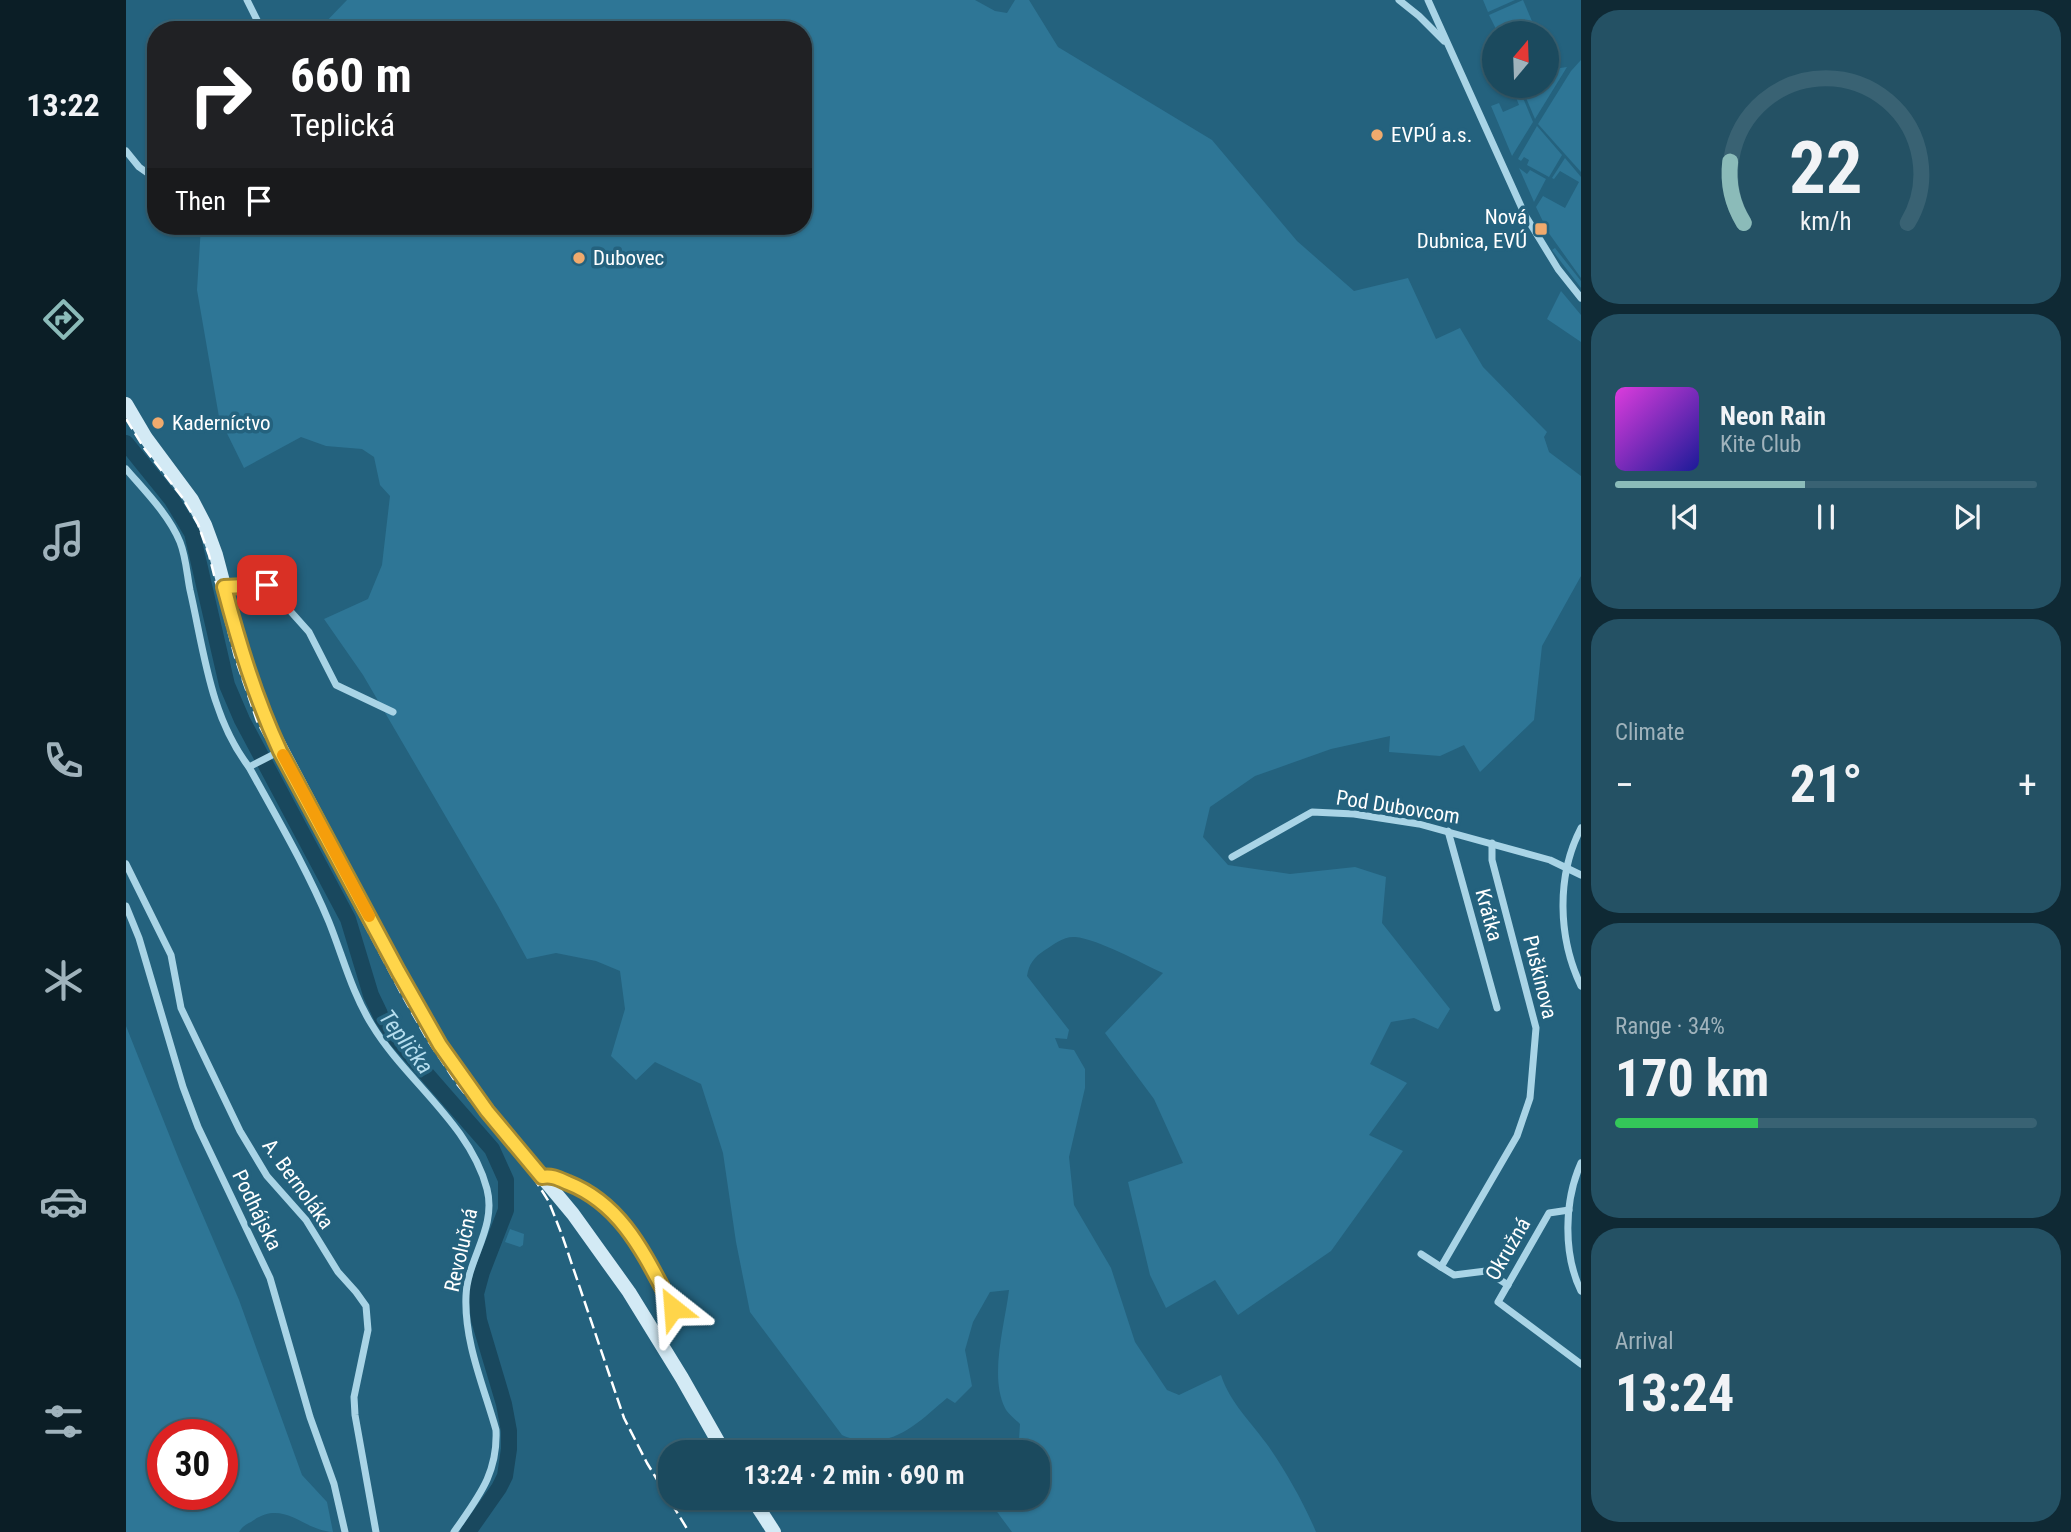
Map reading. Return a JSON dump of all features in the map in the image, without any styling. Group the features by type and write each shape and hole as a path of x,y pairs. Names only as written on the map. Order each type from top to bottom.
{"main road":[{"path":"126,404 146,438 201,515 212,541 248,676 276,753 440,1045 487,1111 601,1252 654,1332 717,1440"},
{"path":"760,1510 774,1532"}],"street":[{"path":"247,0 258,21"},
{"path":"1399,0 1427,23 1449,47"},
{"path":"1428,0 1525,215 1558,269 1581,298"},
{"path":"126,151 147,173"},
{"name":"Revolučná","path":"126,469 160,510 180,542 209,682 228,732 238,752 252,765 312,884 354,990 370,1022 384,1045 456,1129 473,1156 487,1187 489,1217 466,1293 466,1319 496,1430 497,1447 488,1482 454,1532"},
{"path":"224,587 267,585 309,632 336,685 393,712"},
{"path":"252,765 276,753"},
{"name":"Pod Dubovcom","path":"1232,857 1312,812 1354,814 1448,831 1565,867 1581,875"},
{"path":"1581,828 1565,867 1563,926 1573,970 1581,986"},
{"name":"Krátka","path":"1448,831 1497,1007"},
{"name":"Puškinova","path":"1441,1267 1517,1136 1530,1098 1536,1028 1492,860 1492,843"},
{"name":"A. Bernoláka","path":"126,864 171,956 181,1008 240,1131 267,1176 306,1220 338,1272 366,1306 368,1330 355,1397 355,1415 376,1532"},
{"name":"Podhájska","path":"126,906 139,938 183,1087 198,1127 270,1278 310,1418 334,1484 345,1532"},
{"path":"1581,1163 1576,1174 1569,1210 1573,1267 1581,1291"},
{"path":"542,1177 550,1175 597,1198 622,1220 635,1237 673,1308 670,1322 654,1332"},
{"name":"Okružná","path":"1569,1210 1549,1213 1498,1302 1581,1364"},
{"path":"1421,1254 1454,1275 1486,1271 1508,1284"}],"shaded area":[{"path":"347,0 975,0 995,11 1007,13 1015,0 1029,0 1058,47 1212,140 1297,241 1354,291 1408,278 1436,339 1460,328 1483,367 1547,432 1544,437 1549,452 1581,476 1581,576 1542,646 1534,720 1480,772 1464,745 1440,756 1389,752 1390,736 1331,749 1255,776 1210,807 1203,837 1228,865 1290,874 1355,867 1386,877 1382,923 1450,1009 1438,1029 1414,1018 1391,1022 1370,1064 1407,1083 1369,1135 1403,1151 1331,1251 1238,1315 1215,1280 1166,1308 1150,1275 1128,1182 1183,1163 1154,1099 1105,1033 1163,973 1107,947 1075,937 1063,939 1041,953 1028,972 1027,976 1069,1030 1067,1039 1055,1038 1059,1048 1074,1050 1085,1069 1085,1088 1069,1157 1074,1205 1111,1268 1135,1342 1167,1390 1179,1395 1221,1375 1236,1404 1288,1477 1316,1532 1012,1532 996,1510 1050,1510 1050,1440 1019,1440 1020,1424 1006,1410 1000,1395 998,1366 1009,1290 990,1292 973,1322 965,1350 972,1386 955,1403 947,1398 909,1429 888,1438 864,1440 842,1435 750,1312 723,1153 701,1084 655,1062 636,1080 611,1056 625,1009 620,971 596,961 556,953 527,959 363,675 324,619 368,599 382,565 390,496 380,485 374,457 362,449 326,446 301,437 244,468 219,417 197,290 200,235 812,235 812,21 327,21"},
{"path":"1483,0 1515,0 1488,12"},
{"path":"1523,0 1532,21 1492,21 1489,15"},
{"path":"1581,60 1581,172 1538,124 1554,98 1559,98 1559,90"},
{"path":"1567,67 1559,80 1559,68"},
{"path":"1516,98 1523,98 1533,122 1512,156 1491,106 1499,103 1503,112 1519,105"},
{"path":"1526,98 1548,98 1535,119"},
{"path":"1537,126 1562,155 1549,177 1527,165 1529,160 1524,157 1521,161 1518,159"},
{"path":"1565,158 1581,177 1581,278 1548,232 1536,207 1543,196 1565,208 1579,182 1560,171 1552,178"},
{"path":"1519,168 1527,174 1530,170 1546,179 1534,202"},
{"path":"1555,248 1581,281 1581,288 1552,250"},
{"path":"1561,291 1581,315 1581,342 1547,319"},
{"path":"126,1026 239,1300 302,1475 327,1502 333,1532 273,1513 263,1515 239,1532 126,1532"},
{"path":"510,1229 524,1234 523,1245 520,1247 505,1242"}],"waterway":[{"name":"Teplička","path":"126,443 172,500 192,533 227,685 242,720 348,919 371,995 382,1018 396,1039 492,1149 506,1180 506,1210 476,1294 479,1320 504,1404 509,1449 505,1476 468,1532"}],"railway":[{"path":"126,419 198,524 209,555 235,657 257,721 401,993 457,1084 534,1178 549,1202 624,1418 647,1463 689,1532"}],"slow traffic":[{"path":"283,755 369,916"}],"place":[{"name":"EVPÚ a.s.","path":"1377,135"},
{"name":"Nová Dubnica, EVÚ","path":"1541,229"},
{"name":"Dubovec","path":"579,258"},
{"name":"Kaderníctvo","path":"158,423"}],"route":[{"path":"267,585 224,587 248,676 280,751 398,971 440,1045 487,1111 542,1177 550,1175 574,1185 597,1198 622,1220 635,1237 673,1308"}]}
